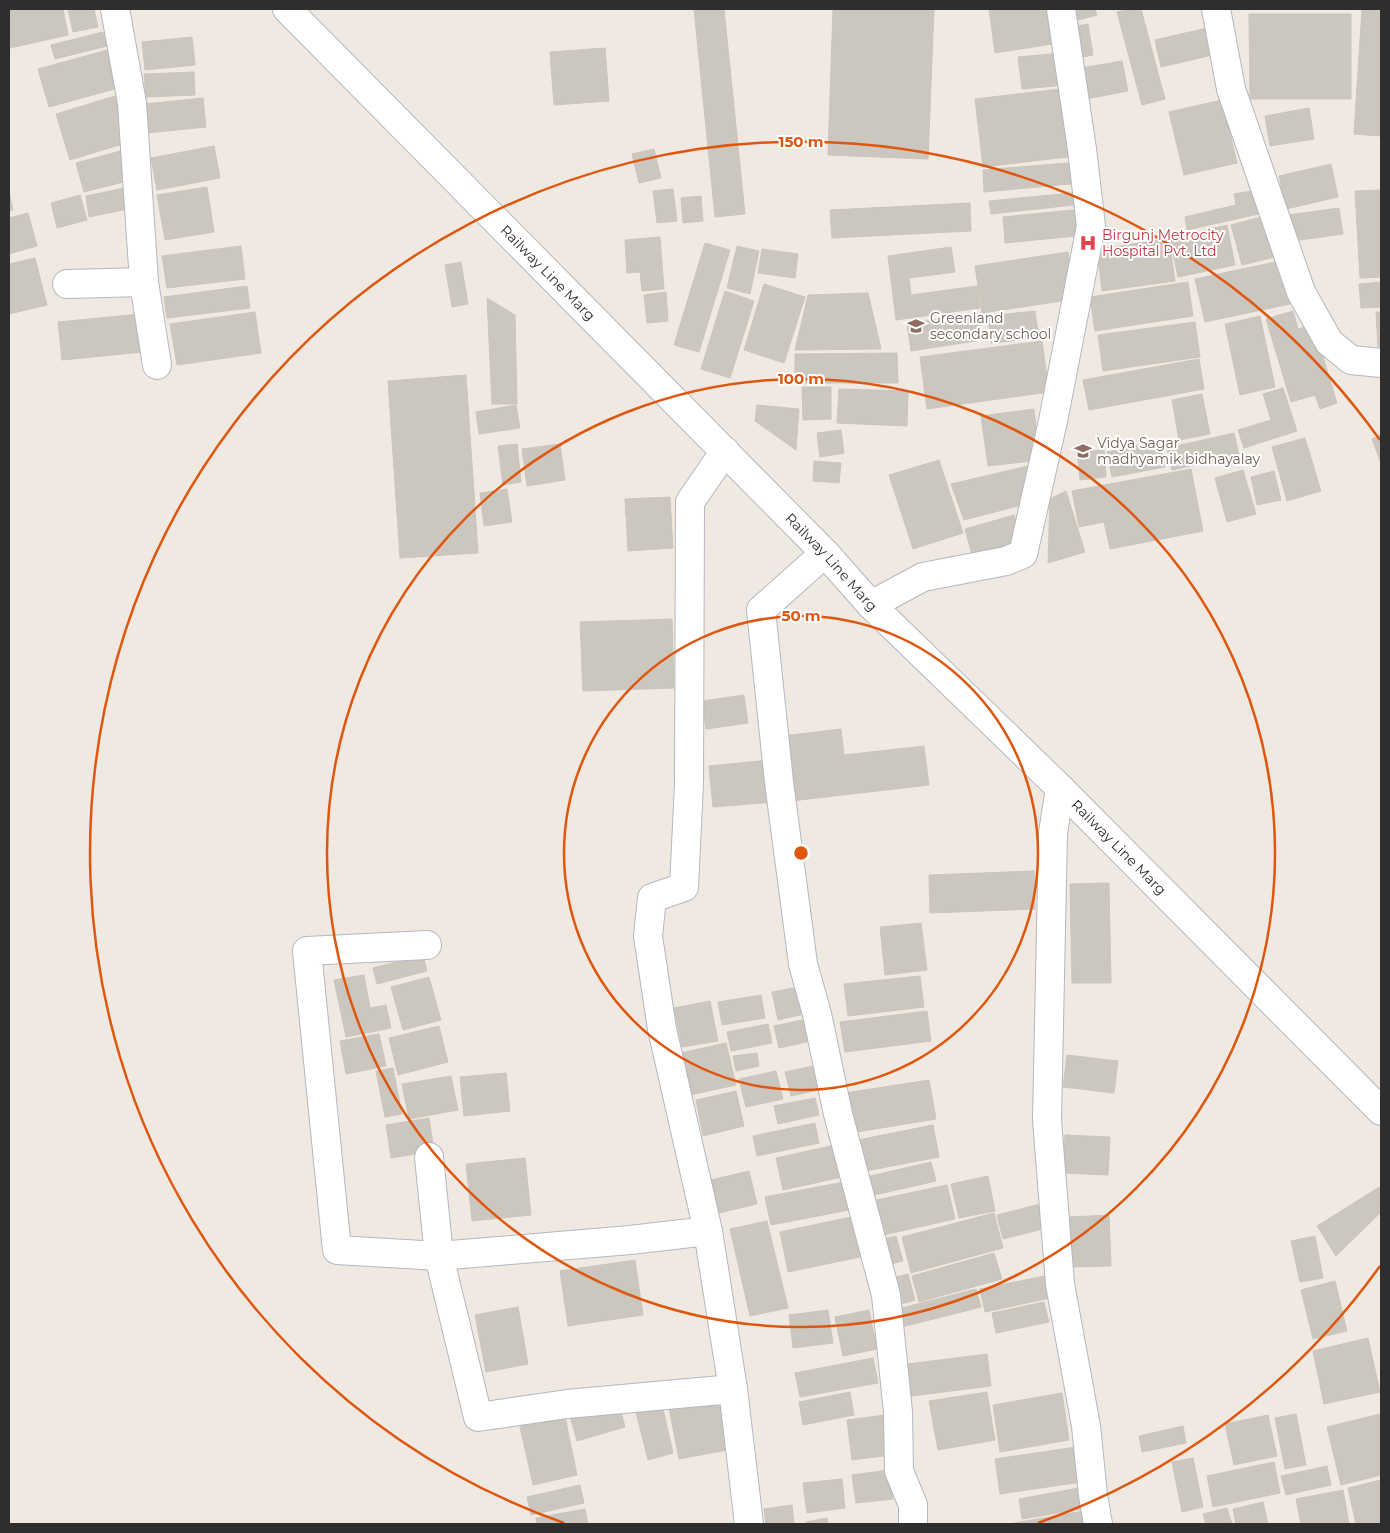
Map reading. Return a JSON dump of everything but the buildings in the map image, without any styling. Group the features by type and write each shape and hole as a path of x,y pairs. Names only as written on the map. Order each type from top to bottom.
{"street":[{"path":"114,9 132,103 144,282 157,365"},
{"name":"Railway Line Marg","path":"287,9 826,553 871,605 1060,788 1381,1111"},
{"path":"871,605 923,577 1006,561 1024,554 1053,421 1091,226 1082,149 1061,9"},
{"path":"1216,9 1231,90 1301,292 1330,342 1351,360 1381,363"},
{"path":"67,284 144,282"},
{"path":"725,451 690,502 688,784 684,887 652,898 648,936 662,1029 708,1231 733,1390 749,1524"},
{"path":"826,553 761,610 779,782 803,964 817,1014 838,1114 886,1295 898,1412 899,1472 913,1505 913,1524"},
{"path":"1060,788 1053,833 1047,1120 1060,1284 1086,1426 1098,1524"},
{"path":"427,945 307,951 337,1250 439,1256 708,1231"},
{"path":"429,1157 439,1256 478,1417 567,1404 733,1390"}],"place":[{"name":"Birgunj Metrocity Hospital Pvt. Ltd","path":"1088,243"},
{"name":"Greenland secondary school","path":"916,326"},
{"name":"Vidya Sagar madhyamik bidhayalay","path":"1083,451"}]}
